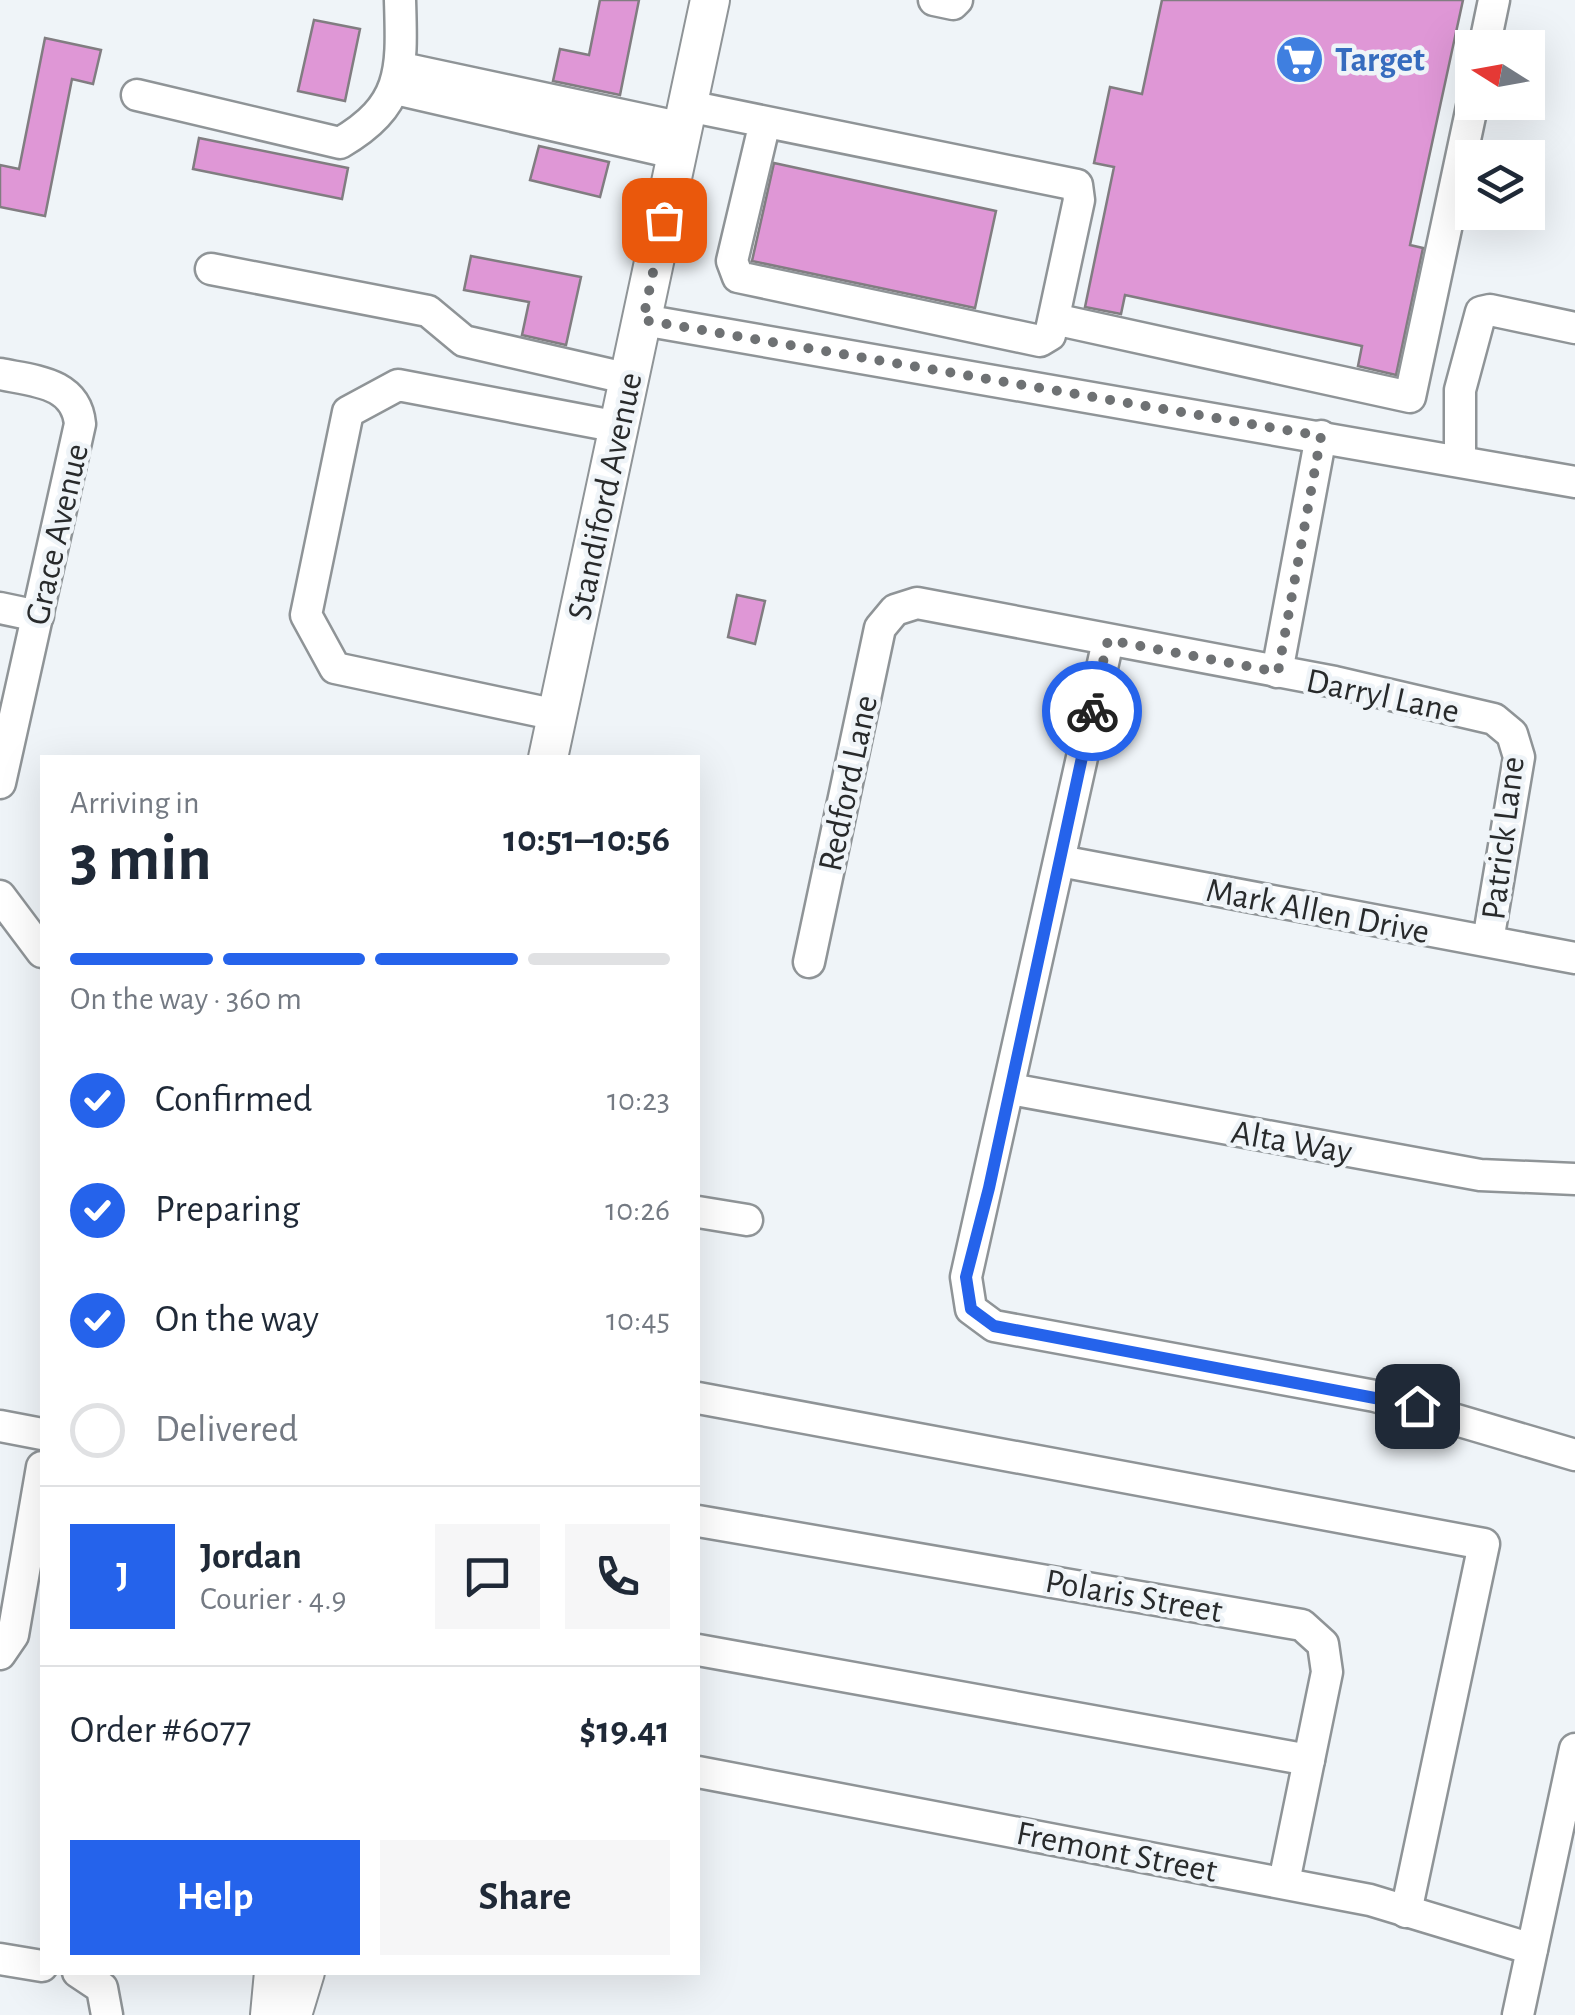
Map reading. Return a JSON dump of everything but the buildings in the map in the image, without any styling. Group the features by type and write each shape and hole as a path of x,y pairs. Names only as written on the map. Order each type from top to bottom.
{"main road":[{"name":"Standiford Avenue","path":"549,755 710,0"},
{"path":"270,2015 274,1975"},
{"path":"292,2015 304,1975"}],"street":[{"path":"137,95 340,143 372,124 399,78 400,0"},
{"path":"934,0 954,4 958,0"},
{"path":"1488,30 1494,0"},
{"path":"399,78 683,129 764,122 1076,185 1079,200 1050,335 1040,341 738,277 732,261 764,122"},
{"path":"1054,320 1410,397 1469,120"},
{"path":"210,269 428,312 464,340 630,378"},
{"path":"1460,461 1460,390 1480,312 1490,310 1575,328"},
{"path":"643,320 1575,482"},
{"name":"Grace Avenue","path":"0,374 56,386 74,402 80,424 0,783"},
{"path":"557,715 335,668 306,615 348,412 398,385 619,427"},
{"path":"1278,672 1321,436"},
{"name":"Darryl Lane","path":"895,610 917,603 1278,672 1494,719 1512,734"},
{"path":"0,608 38,616"},
{"name":"Redford Lane","path":"809,962 880,628 895,610"},
{"path":"1108,640 966,1277 971,1309 994,1326 1374,1396 1575,1455"},
{"name":"Patrick Lane","path":"1488,941 1518,757 1512,734"},
{"name":"Mark Allen Drive","path":"1060,862 1575,958"},
{"path":"0,896 40,949"},
{"name":"Alta Way","path":"1010,1089 1480,1176 1575,1179"},
{"path":"700,1212 747,1220"},
{"path":"700,1398 1484,1544 1406,1912"},
{"path":"0,1426 40,1434"},
{"path":"0,1654 13,1635 40,1479"},
{"name":"Polaris Street","path":"700,1520 1302,1626 1320,1640 1327,1658 1284,1882"},
{"path":"700,1650 1309,1760"},
{"path":"1518,2015 1575,1749"},
{"name":"Fremont Street","path":"700,1772 1284,1882 1532,1949"},
{"path":"0,1959 40,1966"}],"way so far":[{"path":"664,220 643,320 1321,436 1278,672 1108,640 1092,711"}],"place":[{"name":"Target","path":"1300,59"}],"route":[{"path":"1092,711 989,1188 966,1277 965,1291 971,1309 994,1326 1417,1406"}]}
